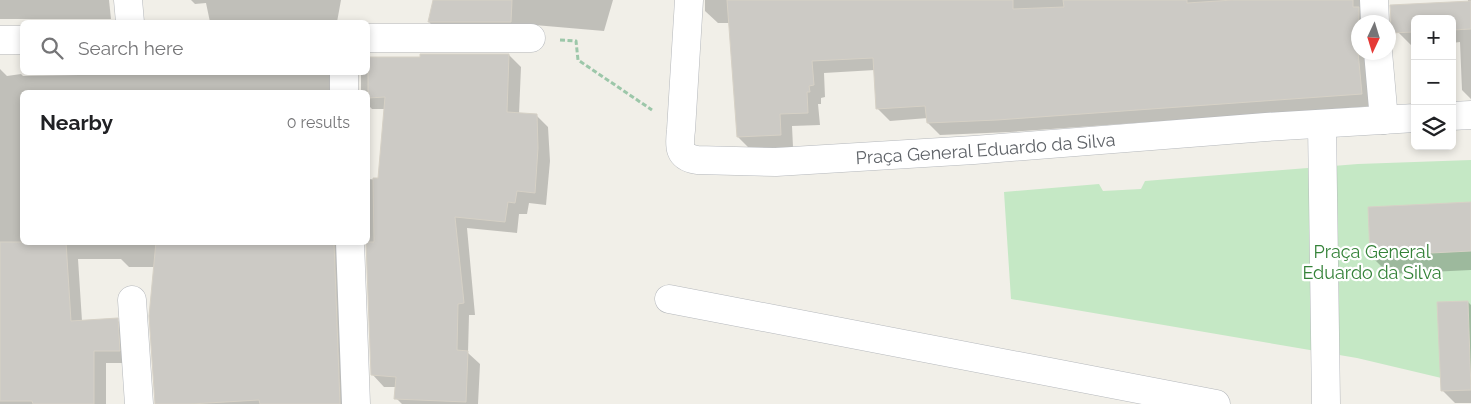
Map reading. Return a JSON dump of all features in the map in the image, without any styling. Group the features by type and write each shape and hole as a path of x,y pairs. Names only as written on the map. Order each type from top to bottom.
{"street":[{"path":"128,0 130,20"},
{"path":"681,141 688,0"},
{"path":"1374,0 1375,15"},
{"path":"370,38 531,38"},
{"path":"0,40 20,40"},
{"path":"1379,60 1384,120"},
{"path":"344,75 344,90"},
{"path":"1456,116 1471,115"},
{"name":"Praça General Eduardo da Silva","path":"681,141 685,157 697,160 776,162 974,150 1266,127 1411,118"},
{"path":"1322,124 1326,404"},
{"path":"350,245 356,404"},
{"path":"669,299 1216,404"},
{"path":"132,300 139,404"}],"path":[{"path":"531,38 576,41 578,60 681,141"}],"green space":[{"name":"Praça General Eduardo da Silva","path":"1471,160 1471,385 1357,358 1011,299 1004,192 1099,184 1103,191 1141,189 1145,181 1358,164"}],"building":[{"path":"433,0 512,0 511,22 428,22"},
{"path":"727,0 1013,0 1013,9 1064,7 1063,0 1187,0 1187,3 1233,0 1353,0 1353,7 1359,7 1359,15 1351,15 1351,60 1359,60 1362,94 997,120 927,123 925,106 876,109 873,58 812,61 814,85 809,86 810,92 807,92 808,113 780,114 781,135 737,137"},
{"path":"1471,1 1471,29 1456,30 1456,15 1411,15 1411,32 1396,33 1396,15 1391,15 1390,5"},
{"path":"420,54 509,54 507,112 537,114 538,148 535,193 517,191 515,203 508,202 505,222 455,217 464,303 458,304 457,350 468,351 466,402 394,399 396,377 371,375 366,245 374,242 373,178 378,178 385,97 370,98 368,75 370,75 370,57 420,57"},
{"path":"1471,202 1471,251 1370,256 1368,207"},
{"path":"0,242 20,242 20,245 66,245 71,321 118,318 120,351 94,351 94,404 33,404 32,401 0,401"},
{"path":"156,245 334,245 340,404 260,404 259,400 155,404 149,316"},
{"path":"1468,301 1471,390 1441,391 1437,302"}]}
